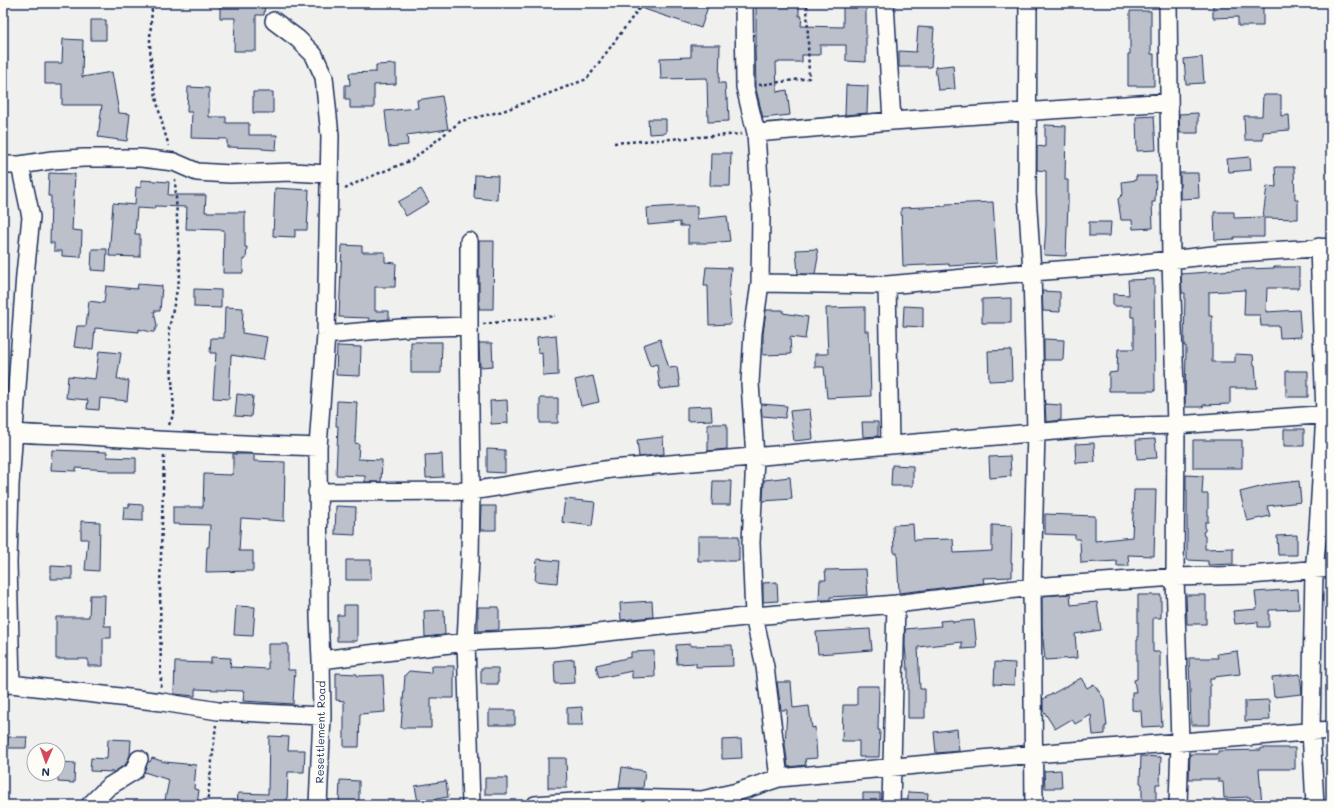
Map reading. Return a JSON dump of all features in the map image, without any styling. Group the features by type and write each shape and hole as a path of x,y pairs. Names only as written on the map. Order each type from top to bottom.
{"street":[{"path":"744,3 745,87 756,133 761,213 760,283 753,333 750,383 754,457 751,543 754,616 765,667 779,778"},
{"path":"885,3 892,121"},
{"path":"1028,3 1027,192 1032,272 1036,432 1032,587 1034,805"},
{"path":"1168,3 1171,260 1176,425 1175,577 1180,742 1178,805"},
{"name":"Resettlement Road","path":"274,21 298,39 314,55 324,78 330,136 326,335 318,447 317,492 322,716 318,805"},
{"path":"756,133 892,121 1169,102"},
{"path":"3,165 20,165 52,160 84,158 141,158 174,162 197,172 230,174 292,172 329,174"},
{"path":"20,165 31,218 8,432 10,485 7,685 162,702 218,711 322,716"},
{"path":"469,241 471,491 470,559 466,642 471,805"},
{"path":"760,283 887,285 1032,272 1126,266 1222,254 1325,247 1328,414 1314,571 1311,731 1315,805"},
{"path":"887,285 890,445"},
{"path":"326,335 401,328 469,326"},
{"path":"317,492 471,491 611,469 1036,432 1102,427 1176,425 1328,414"},
{"path":"8,432 318,447"},
{"path":"321,660 466,642 552,638 754,616 896,604 1032,587 1175,577 1250,575 1314,571 1331,568"},
{"path":"891,805 896,604"},
{"path":"535,805 624,798 702,800 737,792 779,778 1034,754 1331,730"},
{"path":"90,805 108,787 134,771 139,759"}],"path":[{"path":"152,3 150,42 156,100 174,162"},
{"path":"329,198 362,180 412,160 461,121 503,111 587,79 643,3"},
{"path":"745,87 809,78 807,3"},
{"path":"614,143 756,133"},
{"path":"469,326 555,316"},
{"path":"207,805 218,711"}],"building":[{"path":"220,3 265,3 264,15 256,15 256,51 234,51 235,18 220,18"},
{"path":"632,3 709,3 701,28 632,5"},
{"path":"756,3 799,3 799,16 802,16 801,26 843,27 843,3 866,3 866,62 846,61 846,45 820,45 820,55 802,55 802,62 776,62 777,92 787,90 790,115 763,118 756,89"},
{"path":"1213,3 1263,3 1263,26 1238,26 1238,17 1213,18"},
{"path":"1130,11 1151,11 1151,54 1154,54 1154,86 1128,86"},
{"path":"91,20 106,20 106,40 91,40"},
{"path":"918,27 934,28 931,67 899,67 899,51 916,52"},
{"path":"63,39 83,40 82,77 112,72 119,113 130,114 127,141 98,137 102,105 62,105 62,84 45,84 45,63 62,63"},
{"path":"691,45 720,45 719,83 725,83 726,99 728,99 729,121 708,122 707,78 661,79 660,58 691,57"},
{"path":"1202,57 1204,83 1186,84 1184,59"},
{"path":"396,64 396,84 374,85 374,108 350,108 350,99 345,99 345,85 350,85 349,73 376,72 376,65"},
{"path":"953,65 955,89 938,90 935,67"},
{"path":"846,85 868,86 867,113 845,115"},
{"path":"188,87 209,88 209,117 226,117 226,123 249,123 249,135 277,135 276,150 227,147 227,139 191,138 192,112 187,112"},
{"path":"253,92 273,92 273,113 253,113"},
{"path":"1263,95 1281,95 1281,116 1289,115 1290,130 1263,132 1263,140 1245,140 1244,116 1262,116"},
{"path":"442,96 448,129 407,135 408,145 389,147 385,111 418,108 417,100"},
{"path":"1198,113 1198,133 1180,133 1179,114"},
{"path":"1154,116 1156,150 1137,151 1136,117"},
{"path":"648,119 666,119 666,133 649,134"},
{"path":"1045,125 1066,126 1065,180 1068,180 1068,202 1066,256 1044,255 1046,225 1046,171 1037,170 1037,146 1045,147"},
{"path":"711,153 731,153 730,186 710,186"},
{"path":"1250,157 1251,170 1229,172 1227,159"},
{"path":"1275,167 1294,167 1295,200 1298,200 1298,219 1264,218 1264,237 1234,237 1234,239 1215,240 1214,212 1234,212 1234,218 1263,217 1267,186 1276,187"},
{"path":"49,173 75,174 72,230 82,231 81,257 62,256 62,251 54,251 54,243 50,243 51,196 48,196"},
{"path":"1180,173 1198,173 1199,198 1180,199"},
{"path":"475,175 498,176 497,200 474,198"},
{"path":"1136,176 1156,176 1155,202 1152,202 1153,228 1133,229 1132,220 1121,220 1118,199 1123,194 1122,182 1136,180"},
{"path":"141,180 169,182 168,195 206,195 205,212 245,212 245,247 247,247 246,259 243,259 243,273 223,273 224,230 186,229 187,207 155,206 154,209 137,208 135,234 140,234 140,257 109,256 113,203 135,205 136,187 141,188"},
{"path":"275,188 309,190 307,230 295,230 295,237 273,236"},
{"path":"421,189 429,202 406,216 398,202"},
{"path":"993,202 997,263 949,266 949,264 903,266 901,208"},
{"path":"697,206 697,219 727,216 730,241 688,243 688,226 680,226 680,222 648,225 647,208"},
{"path":"1089,222 1111,222 1110,236 1089,236"},
{"path":"479,241 494,241 493,309 479,309"},
{"path":"342,245 362,246 362,252 385,252 385,262 396,263 395,287 375,287 375,311 389,311 389,319 369,321 369,318 339,317"},
{"path":"92,249 107,249 106,271 91,270"},
{"path":"817,249 818,257 815,274 798,274 796,250"},
{"path":"706,267 731,268 729,293 731,324 709,325 708,286 704,286"},
{"path":"1274,267 1299,267 1299,288 1267,288 1266,312 1299,310 1301,337 1280,338 1279,326 1261,326 1260,315 1244,315 1245,290 1209,292 1209,316 1212,316 1212,362 1235,362 1235,354 1253,355 1257,388 1230,388 1230,404 1185,407 1185,293 1182,293 1181,274"},
{"path":"1154,279 1155,391 1109,391 1109,373 1117,372 1118,349 1134,349 1134,317 1131,317 1131,306 1113,306 1113,294 1129,295 1128,280"},
{"path":"138,284 162,286 160,311 154,311 157,326 154,332 139,329 139,332 95,328 93,349 74,347 77,326 86,326 89,301 104,303 106,286 137,289"},
{"path":"194,289 221,290 221,308 194,307"},
{"path":"1042,291 1060,292 1060,312 1043,311"},
{"path":"1011,298 1011,323 982,323 982,299"},
{"path":"904,306 923,307 923,327 903,326"},
{"path":"225,307 243,308 242,333 267,337 263,360 231,355 229,399 213,398 216,353 210,353 211,338 224,338"},
{"path":"865,307 865,331 869,331 871,396 827,398 824,367 815,367 815,354 828,354 826,308"},
{"path":"766,310 783,310 783,313 808,317 805,339 790,337 791,354 763,355 763,334"},
{"path":"556,335 558,375 543,376 542,352 538,353 537,337"},
{"path":"660,339 669,368 677,367 680,387 660,389 657,364 650,366 643,345"},
{"path":"1044,339 1064,340 1063,360 1044,360"},
{"path":"411,342 442,342 441,373 411,373"},
{"path":"479,343 492,343 493,366 480,367"},
{"path":"337,346 361,347 360,376 336,375"},
{"path":"1011,350 1012,380 989,381 988,351"},
{"path":"99,351 121,353 117,379 129,381 127,401 100,398 99,410 87,409 88,400 66,398 68,376 95,379"},
{"path":"1286,371 1308,371 1308,397 1286,397"},
{"path":"593,376 599,402 581,406 575,380"},
{"path":"237,394 253,396 251,417 235,416"},
{"path":"540,398 558,398 558,423 540,423"},
{"path":"507,400 508,423 491,424 490,401"},
{"path":"337,401 357,402 355,443 359,444 358,459 382,460 381,482 365,482 365,476 336,475 338,426 336,426"},
{"path":"761,404 787,406 785,418 762,416"},
{"path":"1045,404 1061,405 1061,420 1046,422"},
{"path":"711,406 712,420 687,421 687,407"},
{"path":"810,409 813,439 794,441 790,411"},
{"path":"862,422 878,422 878,436 863,437"},
{"path":"708,424 727,424 727,449 708,451"},
{"path":"1284,429 1304,429 1304,446 1284,446"},
{"path":"663,437 664,454 639,457 637,440"},
{"path":"1155,439 1157,458 1137,459 1136,440"},
{"path":"1193,440 1242,440 1242,468 1193,468"},
{"path":"1094,443 1095,462 1076,463 1075,444"},
{"path":"487,449 505,450 505,473 487,472"},
{"path":"52,450 107,452 107,457 136,458 136,472 108,472 109,470 76,468 76,471 51,470"},
{"path":"233,454 254,454 254,461 285,462 284,521 241,518 239,551 253,551 253,571 206,572 210,525 173,524 173,507 203,507 204,474 233,474"},
{"path":"442,454 443,477 426,478 425,455"},
{"path":"1010,456 1011,476 990,478 989,457"},
{"path":"892,465 913,466 913,486 891,486"},
{"path":"1186,475 1203,476 1202,494 1208,494 1208,522 1205,522 1205,531 1203,532 1205,536 1205,549 1233,548 1233,564 1208,565 1208,561 1187,560"},
{"path":"790,477 792,499 763,501 764,480"},
{"path":"713,481 731,481 730,505 712,505"},
{"path":"1299,481 1301,502 1267,506 1270,516 1247,521 1240,492 1272,484"},
{"path":"1134,490 1156,490 1154,556 1128,555 1129,566 1117,566 1117,561 1081,563 1080,539 1075,539 1075,535 1045,534 1045,514 1095,516 1095,541 1132,537"},
{"path":"565,499 595,502 592,526 562,522"},
{"path":"129,504 143,505 143,521 123,520 124,507 129,507"},
{"path":"336,506 356,507 355,535 335,534"},
{"path":"481,506 496,506 496,530 480,530"},
{"path":"81,521 100,522 99,571 85,570 88,539 81,539"},
{"path":"913,524 914,540 953,539 954,553 992,551 992,525 1012,526 1012,577 983,578 984,583 899,593 897,553 894,553 893,525"},
{"path":"1297,535 1297,555 1278,555 1277,536"},
{"path":"698,536 739,536 739,561 698,561"},
{"path":"537,559 559,561 557,583 535,581"},
{"path":"346,560 371,560 371,580 346,580"},
{"path":"51,566 72,567 72,579 51,579"},
{"path":"866,569 868,595 830,597 830,600 819,600 820,580 826,580 825,570"},
{"path":"777,582 778,601 763,602 763,583"},
{"path":"1298,589 1299,609 1269,610 1269,627 1258,627 1258,622 1235,624 1233,611 1257,609 1255,592"},
{"path":"1070,594 1071,605 1097,602 1101,630 1075,634 1077,658 1045,660 1042,628 1042,596"},
{"path":"90,595 105,595 104,626 111,626 111,638 103,638 103,666 88,666 88,659 56,659 56,617 89,617"},
{"path":"1138,595 1161,595 1161,618 1153,618 1153,652 1160,652 1162,726 1142,727 1141,711 1132,710 1132,692 1136,692 1134,680 1137,679"},
{"path":"1186,595 1206,595 1206,624 1187,624"},
{"path":"652,601 653,617 621,620 620,603"},
{"path":"344,605 357,605 357,641 337,641 337,615 344,615"},
{"path":"236,606 255,607 253,636 234,635"},
{"path":"478,607 499,607 499,630 478,631"},
{"path":"444,610 445,635 425,637 424,611"},
{"path":"952,620 953,622 974,620 977,648 962,649 962,642 918,647 920,689 925,689 925,718 908,718 908,668 905,646 905,629 941,626 940,621"},
{"path":"870,629 872,650 818,654 816,632"},
{"path":"268,644 288,644 288,670 295,670 293,704 243,701 244,691 195,689 195,696 174,694 175,662 211,663 211,657 231,658 230,667 268,669"},
{"path":"691,644 691,646 732,645 733,666 696,667 696,663 677,664 676,645"},
{"path":"654,651 655,677 632,678 632,671 599,678 596,665 631,657 631,652"},
{"path":"1237,651 1240,674 1214,677 1214,679 1210,679 1210,725 1191,725 1189,658 1218,658 1217,654"},
{"path":"574,659 575,683 555,684 554,661"},
{"path":"995,662 1015,663 1014,685 994,684"},
{"path":"431,666 454,666 454,698 431,698 431,728 401,728 405,675 409,671 431,673"},
{"path":"481,668 498,668 498,684 481,684"},
{"path":"336,673 357,674 357,676 383,675 385,712 360,714 359,747 344,747 344,701 336,700"},
{"path":"1300,674 1302,694 1274,697 1272,677"},
{"path":"1081,678 1087,688 1094,684 1104,699 1107,726 1105,726 1105,734 1093,735 1091,715 1075,724 1072,719 1055,729 1043,710 1043,699"},
{"path":"777,682 791,682 793,708 809,706 812,728 815,727 817,758 805,759 806,765 788,767 785,745 787,710 781,710"},
{"path":"857,686 879,686 879,757 859,757 859,741 842,741 843,705 857,705"},
{"path":"1269,700 1270,720 1245,721 1245,701"},
{"path":"582,707 583,725 567,725 567,708"},
{"path":"489,710 515,710 515,725 489,725"},
{"path":"957,729 959,751 936,753 934,732"},
{"path":"269,736 289,737 288,750 305,750 304,772 288,772 287,804 237,805 238,793 268,794"},
{"path":"8,737 27,737 26,748 7,748"},
{"path":"108,739 131,740 130,755 126,764 114,772 90,771 91,758 107,759"},
{"path":"741,739 742,758 722,759 722,740"},
{"path":"1261,748 1295,748 1295,769 1259,769 1262,805 1251,805 1250,797 1224,798 1223,782 1219,782 1219,779 1189,779 1190,754 1218,754 1218,751 1261,750"},
{"path":"1141,756 1161,757 1160,784 1156,784 1156,800 1142,800 1142,784 1140,783"},
{"path":"152,758 165,762 196,765 194,789 199,790 197,805 164,805 169,780 144,772 148,761 150,762"},
{"path":"548,758 566,758 567,788 548,788"},
{"path":"66,762 75,763 74,783 58,782 66,782"},
{"path":"622,767 645,771 643,788 619,788"},
{"path":"1061,770 1062,788 1045,788 1044,771"},
{"path":"485,778 507,778 507,794 485,794"},
{"path":"340,780 359,781 359,804 339,804"},
{"path":"446,781 448,797 418,802 415,786"},
{"path":"908,792 928,793 927,805 908,805"},
{"path":"863,793 880,793 880,805 863,805"}]}
